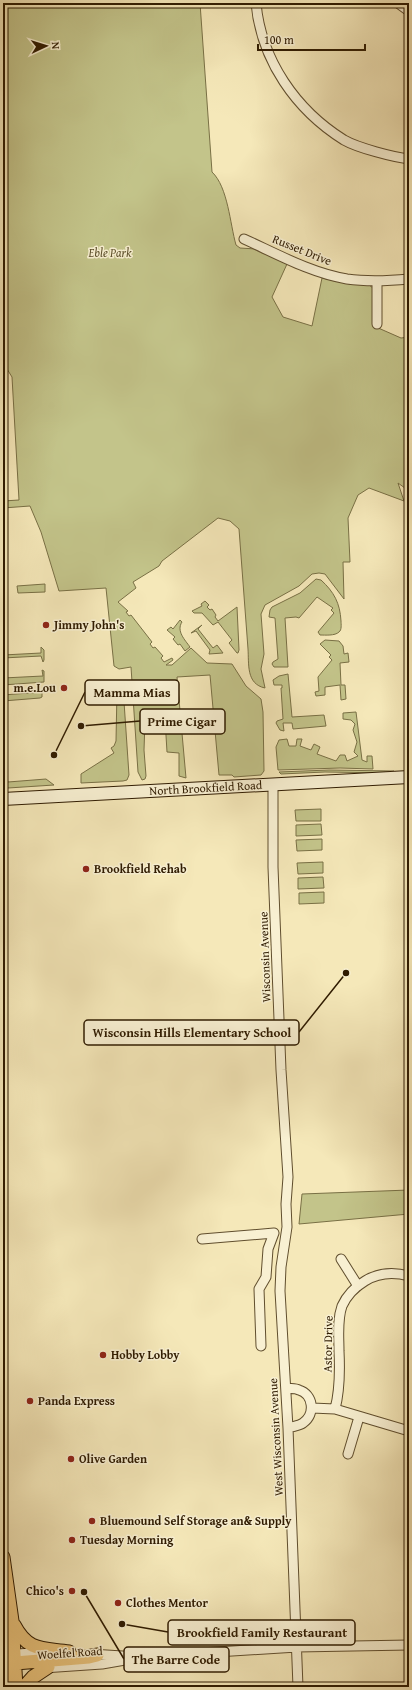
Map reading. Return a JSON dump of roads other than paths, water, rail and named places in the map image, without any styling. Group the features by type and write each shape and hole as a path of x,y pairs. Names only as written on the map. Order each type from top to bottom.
{"main road":[{"path":"3,1557 12,1621 4,1687"},
{"path":"12,1621 23,1639 32,1646 43,1649 70,1652"},
{"path":"7,1661 89,1658 98,1655"},
{"path":"7,1661 16,1687"},
{"path":"24,1687 33,1677 48,1667"}],"street":[{"path":"256,3 266,48 281,78 301,104 321,122 346,140 383,154 409,159"},
{"path":"398,3 409,11"},
{"name":"Russet Drive","path":"244,239 321,273 347,279 377,282 409,279"},
{"path":"377,282 377,324"},
{"name":"North Brookfield Road","path":"3,799 409,777"},
{"name":"Wisconsin Avenue","path":"273,785 273,867 281,1070 288,1181"},
{"name":"West Wisconsin Avenue","path":"288,1181 286,1204 287,1227 281,1267 280,1290 288,1428 298,1687"},
{"path":"202,1239 274,1233 287,1227"},
{"path":"274,1233 286,1239"},
{"path":"261,1346 259,1288 266,1277 268,1250 274,1233"},
{"path":"341,1258 358,1286"},
{"name":"Astor Drive","path":"335,1409 339,1388 340,1313 345,1300 358,1286 369,1278 387,1274 409,1276"},
{"path":"286,1388 302,1392 310,1401 312,1408 310,1414 303,1423 288,1428"},
{"path":"312,1408 335,1409 409,1431"},
{"path":"348,1454 360,1417"},
{"name":"Woelfel Road","path":"7,1661 70,1652 138,1657 297,1647 409,1645"},
{"name":"Woelfel Road","path":"7,1661 48,1667 102,1664 138,1657"}],"place":[{"name":"Jimmy John's","path":"46,625"},
{"name":"m.e.Lou","path":"64,688"},
{"name":"Prime Cigar","path":"81,726"},
{"name":"Mamma Mias","path":"54,755"},
{"name":"Brookfield Rehab","path":"86,869"},
{"name":"Wisconsin Hills Elementary School","path":"346,973"},
{"name":"Hobby Lobby","path":"103,1355"},
{"name":"Panda Express","path":"30,1401"},
{"name":"Olive Garden","path":"71,1459"},
{"name":"Bluemound Self Storage an& Supply","path":"92,1521"},
{"name":"Tuesday Morning","path":"72,1540"},
{"name":"Chico's","path":"72,1591"},
{"name":"The Barre Code","path":"84,1592"},
{"name":"Clothes Mentor","path":"118,1603"},
{"name":"Brookfield Family Restaurant","path":"122,1624"}],"park label":[{"name":"Eble Park","path":"110,253"}]}
